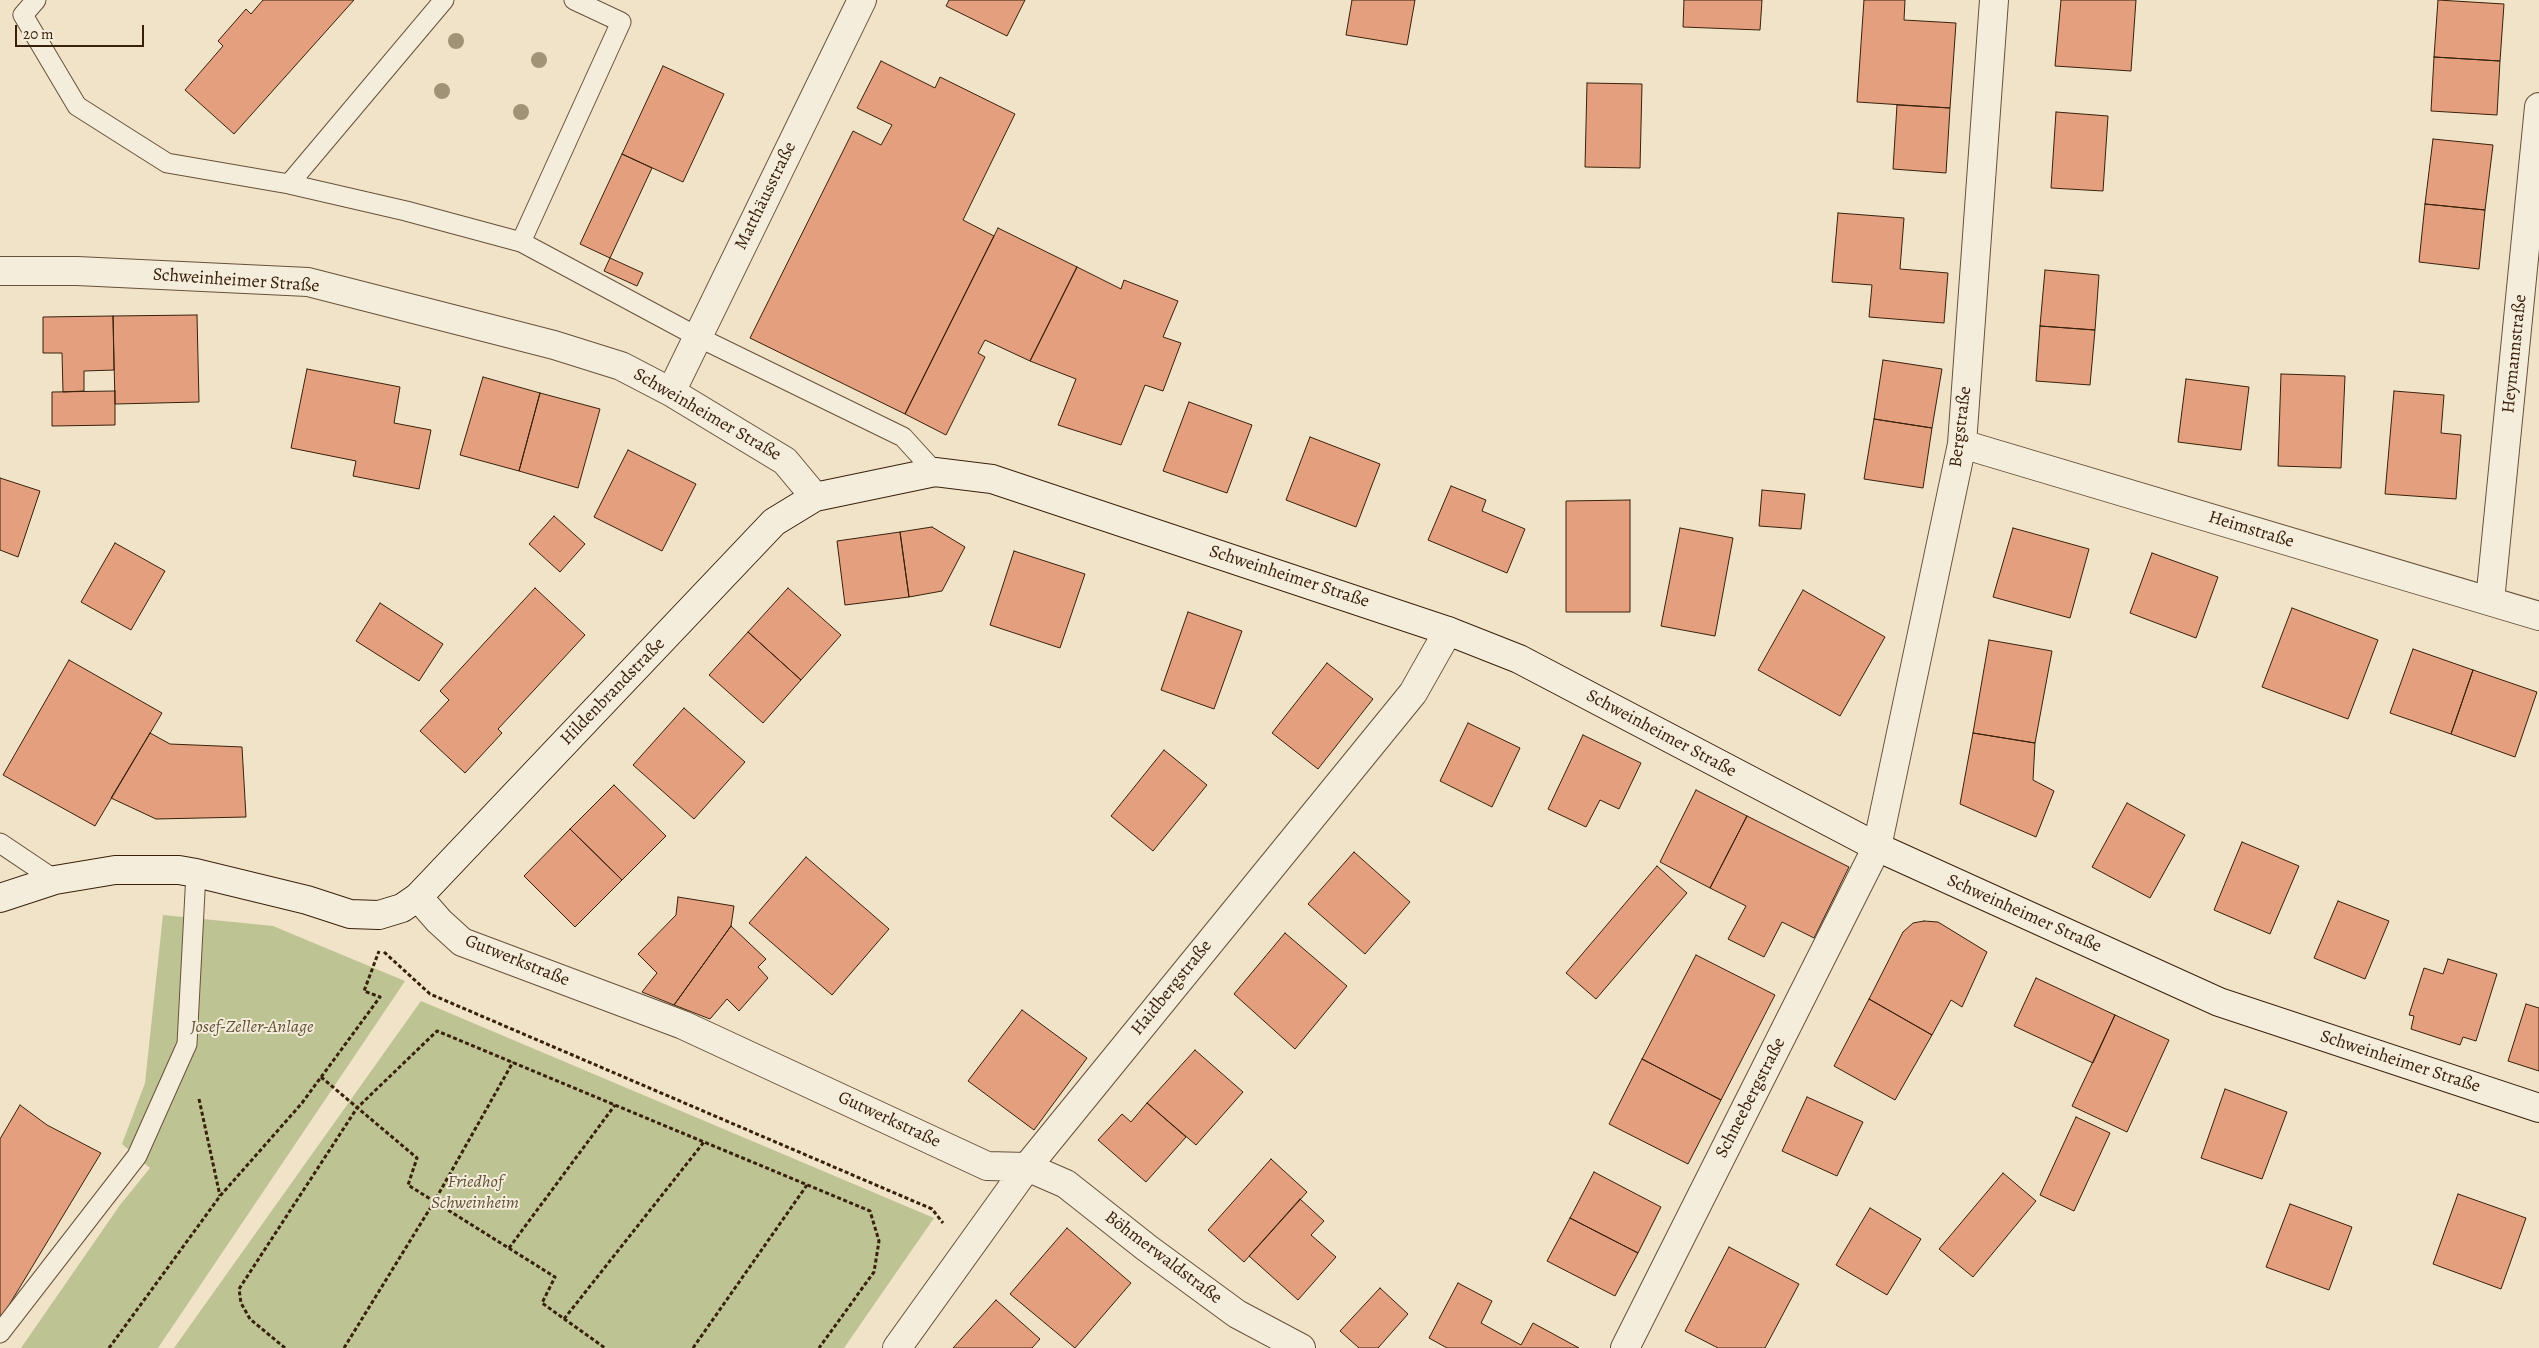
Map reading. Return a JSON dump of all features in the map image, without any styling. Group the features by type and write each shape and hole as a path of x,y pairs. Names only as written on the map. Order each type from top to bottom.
{"street":[{"name":"Matthäusstraße","path":"671,392 862,0"},
{"name":"Bergstraße","path":"1878,847 1962,444 1994,0"},
{"name":"Heymannstraße","path":"2490,600 2539,107"},
{"name":"Schweinheimer Straße","path":"0,271 77,271 308,282 562,348 622,366 671,392 785,461 815,497 935,472 992,479 1448,631 1518,659 1878,847 2218,1002 2539,1108"},
{"name":"Heimstraße","path":"1962,444 2539,616"},
{"name":"Hildenbrandstraße","path":"418,897 774,522 815,497"},
{"name":"Haidbergstraße","path":"897,1348 1026,1167 1413,693 1448,631"},
{"name":"Schneebergstraße","path":"1626,1348 1878,847"},
{"path":"0,898 55,880 115,870 179,870 196,873 308,900 350,914 379,915 402,908 418,897"},
{"name":"Gutwerkstraße","path":"418,897 462,942 683,1025 987,1166 1026,1167"},
{"name":"Böhmerwaldstraße","path":"1026,1167 1066,1184 1237,1314 1301,1348"}],"lane":[{"path":"36,0 23,15 77,106 167,163 289,184 406,211 521,242 698,337 904,438 935,472"},
{"path":"289,184 444,0"},
{"path":"521,242 621,22 574,0"},
{"path":"0,843 55,880"},
{"path":"0,1333 137,1156 187,1044 196,873"}],"path":[{"path":"109,1348 220,1196 321,1077 380,997 364,991 381,948 430,994 932,1209 966,1253"},
{"path":"285,1348 250,1319 242,1303 239,1289 357,1108 437,1031 870,1211 879,1241 874,1272 819,1348"},
{"path":"187,1044 220,1196"},
{"path":"344,1348 434,1202 513,1062"},
{"path":"321,1077 417,1158 408,1185 555,1277 542,1303 605,1348"},
{"path":"509,1248 615,1105"},
{"path":"564,1319 704,1142"},
{"path":"693,1348 807,1185"}],"green space":[{"name":"Josef-Zeller-Anlage","path":"163,915 273,926 405,981 158,1348 21,1348 120,1205 150,1168 122,1144 145,1083"},
{"name":"Friedhof Schweinheim","path":"421,1001 934,1218 844,1348 174,1348"}],"building":[{"path":"263,0 354,0 234,134 185,90 223,46 218,41 246,9 251,14"},
{"path":"949,0 1025,0 1007,36 946,6"},
{"path":"1352,0 1415,0 1407,45 1346,35"},
{"path":"1684,0 1762,0 1760,30 1683,27"},
{"path":"1864,0 1905,0 1904,20 1956,23 1950,108 1857,102"},
{"path":"2061,0 2136,0 2131,71 2055,66"},
{"path":"2438,0 2504,4 2500,61 2434,57"},
{"path":"2434,57 2500,61 2497,115 2431,111"},
{"path":"881,61 935,88 940,77 1015,114 963,220 994,236 905,414 750,338 853,131 881,145 892,125 857,108"},
{"path":"663,66 724,94 683,182 622,154"},
{"path":"1587,83 1642,84 1640,168 1585,167"},
{"path":"1897,105 1950,108 1946,173 1893,169"},
{"path":"2056,112 2108,116 2103,191 2051,188"},
{"path":"2433,139 2493,145 2485,210 2425,204"},
{"path":"622,154 652,168 610,258 580,244"},
{"path":"2425,204 2485,210 2479,269 2419,262"},
{"path":"1838,213 1904,218 1900,269 1948,273 1944,323 1869,317 1872,285 1832,282"},
{"path":"998,228 1077,267 1030,361 985,340 978,353 985,357 946,435 905,414"},
{"path":"610,258 643,273 637,286 604,271"},
{"path":"1077,267 1121,289 1124,280 1178,301 1163,337 1181,343 1163,391 1145,385 1121,445 1058,425 1076,379 1030,361"},
{"path":"2045,270 2099,275 2095,330 2040,326"},
{"path":"197,315 199,402 115,404 113,316"},
{"path":"113,316 114,370 84,371 84,391 63,392 62,353 43,353 43,317"},
{"path":"2040,326 2095,330 2090,385 2036,381"},
{"path":"1883,360 1942,369 1932,428 1874,419"},
{"path":"307,369 400,387 394,423 431,430 419,489 353,476 356,461 291,448"},
{"path":"2281,374 2345,376 2341,468 2278,466"},
{"path":"483,377 540,393 519,471 460,455"},
{"path":"2186,379 2249,387 2241,450 2178,442"},
{"path":"115,391 115,425 52,426 52,392"},
{"path":"2394,391 2444,395 2441,433 2461,435 2456,499 2385,494"},
{"path":"540,393 600,409 578,488 519,471"},
{"path":"1189,402 1252,425 1227,493 1163,471"},
{"path":"1874,419 1932,428 1923,488 1864,479"},
{"path":"1310,437 1380,464 1356,527 1286,500"},
{"path":"628,450 696,484 662,551 594,517"},
{"path":"0,478 40,491 18,557 0,550"},
{"path":"1451,486 1486,500 1482,511 1525,529 1507,573 1428,540"},
{"path":"1762,490 1805,494 1801,529 1759,526"},
{"path":"1630,500 1630,612 1566,612 1566,501"},
{"path":"554,516 585,544 560,572 529,544"},
{"path":"932,527 965,547 942,591 909,597 900,532"},
{"path":"1680,528 1733,538 1715,636 1661,626"},
{"path":"2013,528 2089,549 2070,618 1993,597"},
{"path":"900,532 909,597 845,605 837,541"},
{"path":"115,543 165,571 131,630 81,602"},
{"path":"1014,551 1085,574 1060,648 990,625"},
{"path":"2152,553 2218,577 2196,638 2130,613"},
{"path":"535,588 585,635 498,729 502,733 465,773 420,731 449,700 440,691"},
{"path":"788,588 841,635 801,680 748,632"},
{"path":"1803,590 1885,637 1840,716 1758,670"},
{"path":"380,603 443,644 419,681 356,641"},
{"path":"2292,608 2378,640 2348,719 2262,687"},
{"path":"1188,612 1242,631 1214,709 1161,690"},
{"path":"748,632 801,680 763,723 709,675"},
{"path":"1989,640 2052,651 2035,743 1973,733"},
{"path":"2413,649 2473,670 2451,734 2390,713"},
{"path":"69,660 162,713 95,826 3,775"},
{"path":"1327,663 1373,699 1318,769 1272,733"},
{"path":"2473,670 2537,692 2515,757 2451,734"},
{"path":"684,708 745,762 694,819 633,765"},
{"path":"1468,723 1520,748 1492,807 1440,781"},
{"path":"150,733 170,744 242,747 246,817 156,819 111,798"},
{"path":"1973,733 2035,743 2033,780 2054,791 2036,837 1960,804"},
{"path":"1583,735 1641,763 1619,809 1600,800 1586,827 1548,809"},
{"path":"1164,750 1207,785 1153,851 1111,816"},
{"path":"614,785 666,836 622,880 570,829"},
{"path":"1696,790 1747,816 1710,888 1660,862"},
{"path":"2127,803 2185,835 2150,898 2092,867"},
{"path":"1747,816 1849,867 1814,938 1782,922 1764,957 1728,939 1746,906 1710,888"},
{"path":"570,829 622,880 575,927 524,876"},
{"path":"2242,842 2299,866 2270,934 2214,910"},
{"path":"1354,852 1410,902 1365,954 1308,904"},
{"path":"806,857 889,929 832,995 749,923"},
{"path":"1657,866 1687,893 1596,999 1566,973"},
{"path":"678,897 734,906 731,926 674,1005 642,992 657,973 638,954 676,915"},
{"path":"2338,901 2389,921 2365,979 2314,958"},
{"path":"1924,921 1938,922 1987,952 1962,1007 1951,1000 1932,1035 1869,999 1903,932 1913,923"},
{"path":"731,926 766,959 758,967 768,978 739,1011 727,999 710,1019 674,1005"},
{"path":"1285,933 1347,986 1295,1049 1234,994"},
{"path":"1696,955 1775,995 1721,1100 1642,1059"},
{"path":"2448,959 2497,974 2476,1041 2463,1037 2460,1045 2411,1029 2414,1016 2409,1015 2424,968 2443,974"},
{"path":"2036,978 2115,1015 2093,1063 2014,1026"},
{"path":"1869,999 1932,1035 1895,1100 1834,1066"},
{"path":"2526,1004 2539,1008 2539,1071 2508,1061"},
{"path":"1022,1010 1087,1058 1034,1130 968,1081"},
{"path":"2115,1015 2169,1040 2127,1132 2072,1106"},
{"path":"1195,1050 1243,1092 1196,1145 1147,1103"},
{"path":"1642,1059 1721,1100 1688,1164 1609,1124"},
{"path":"2225,1089 2287,1112 2262,1179 2201,1158"},
{"path":"1807,1097 1863,1122 1837,1176 1782,1151"},
{"path":"1147,1103 1186,1137 1146,1182 1098,1140 1122,1114 1131,1122"},
{"path":"20,1105 47,1125 101,1153 0,1320 0,1139"},
{"path":"2076,1117 2110,1133 2074,1211 2040,1195"},
{"path":"1271,1159 1307,1192 1244,1262 1208,1230"},
{"path":"1594,1172 1661,1207 1638,1253 1570,1218"},
{"path":"2003,1173 2036,1201 1973,1277 1939,1249"},
{"path":"2458,1194 2526,1218 2501,1289 2433,1264"},
{"path":"1300,1199 1324,1221 1311,1235 1336,1257 1298,1300 1249,1256"},
{"path":"2290,1204 2352,1227 2329,1290 2266,1267"},
{"path":"1870,1208 1921,1239 1887,1295 1836,1265"},
{"path":"1570,1218 1638,1253 1615,1296 1547,1261"},
{"path":"1067,1228 1131,1283 1075,1348 1010,1294"},
{"path":"1729,1247 1799,1284 1765,1348 1718,1348 1685,1331"},
{"path":"1458,1283 1492,1301 1481,1323 1521,1345 1533,1323 1579,1348 1447,1348 1429,1338"},
{"path":"1380,1288 1408,1314 1378,1348 1359,1348 1340,1331"},
{"path":"996,1300 1040,1339 1032,1348 953,1348"}]}
